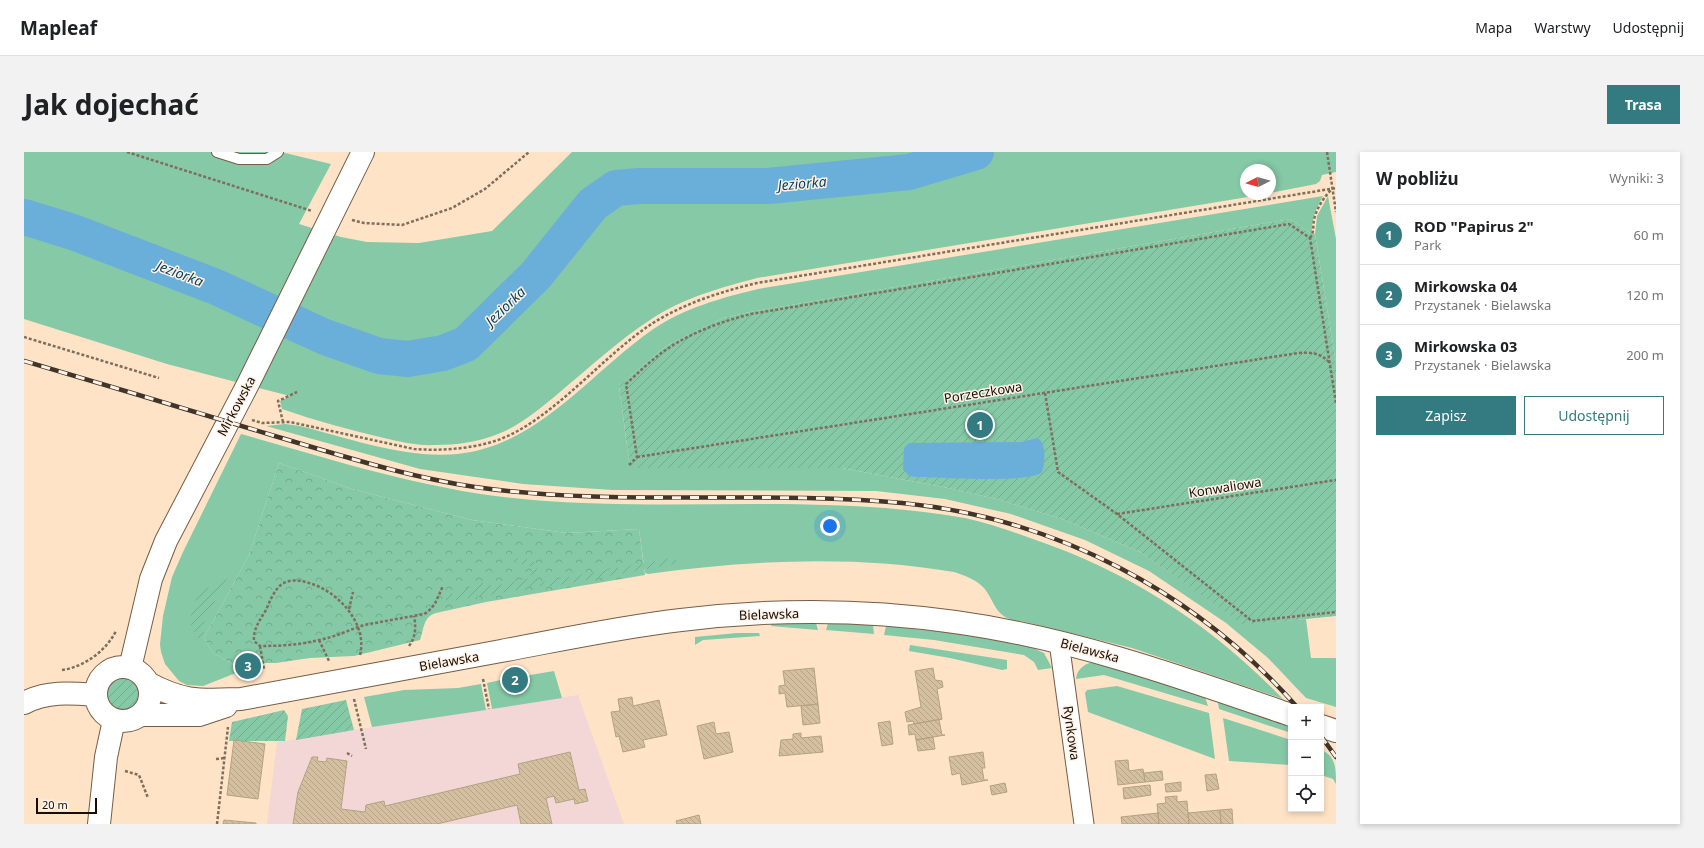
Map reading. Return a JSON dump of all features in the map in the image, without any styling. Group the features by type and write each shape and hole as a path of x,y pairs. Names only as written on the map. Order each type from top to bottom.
{"street":[{"name":"Mirkowska","path":"130,668 151,579 166,541 248,384 322,215 363,152"},
{"name":"Bielawska","path":"148,684 168,694 185,699 241,699 610,631 721,616 821,612 880,615 976,625 1059,642 1129,660 1288,714"},
{"name":"Rynkowa","path":"1059,642 1084,824"},
{"path":"113,668 130,668 138,671 148,684 150,700 140,715 132,720 123,722 114,720 101,711 96,695 97,686 106,673 113,668"},
{"path":"24,703 44,694 63,693 96,695"},
{"name":"Bielawska","path":"140,715 199,716 219,710 241,699"},
{"path":"99,824 106,757 114,720"},
{"path":"1324,727 1336,731"}],"lane":[{"path":"217,152 239,159 267,158 278,152"}],"path":[{"path":"127,152 322,215"},
{"path":"352,220 370,224 402,225 452,208 485,189 529,152"},
{"path":"1327,152 1334,188 1336,212"},
{"path":"1334,188 1326,195 1315,216 1313,234 1310,238 1336,403"},
{"path":"247,419 262,423 290,422 414,449 441,450 479,445 499,439 535,419 651,324 689,303 728,290 757,283 1334,188"},
{"path":"629,464 637,457 626,384 663,352 683,340 724,321 751,314 1289,224 1310,238"},
{"path":"24,337 159,378"},
{"name":"Porzeczkowa","path":"637,457 1298,353 1310,352 1322,355 1330,362"},
{"path":"283,422 278,401 297,392"},
{"path":"1045,393 1058,472 1117,514 1252,621 1336,612"},
{"name":"Konwaliowa","path":"1117,514 1336,480"},
{"path":"264,669 260,646 254,641 254,632 277,589 287,581 302,581 324,588 340,600 349,610 362,642 359,660"},
{"path":"260,646 289,645 319,640 357,628 424,614 431,610 437,601 443,586"},
{"path":"349,610 353,592"},
{"path":"408,648 413,640 416,630 414,616"},
{"path":"319,640 329,662"},
{"path":"483,679 489,709"},
{"path":"352,695 366,749"},
{"path":"217,824 229,720"},
{"path":"347,753 352,756"},
{"path":"216,759 225,758"},
{"path":"124,771 139,774 148,798"}],"shaded area":[{"path":"578,695 624,824 267,824 277,742"}],"green space":[{"path":"24,152 281,152 331,164 299,224 341,237 367,242 419,243 492,231 572,152 1336,152 1336,172 1322,175 1320,181 1316,184 1276,192 1276,164 1240,164 1240,198 757,278 702,294 663,312 638,328 615,345 523,421 491,437 475,441 422,445 346,428 282,409 280,401 290,396 167,364 24,319"},
{"path":"1323,196 1314,214 1312,234 1290,219 750,312 723,318 666,346 619,386 630,468 842,468 948,488 1000,500 1062,519 1140,552 1244,624 1306,619 1311,658 1336,658 1336,707 1306,698 1268,658 1226,623 1149,571 1085,540 1011,514 945,499 876,491 612,490 523,484 420,469 266,426 285,424 300,426 398,451 438,455 457,454 486,448 513,437 538,423 561,406 629,348 664,322 690,310 730,296 758,289"},
{"path":"1328,196 1336,239 1336,363 1315,234 1317,216"},
{"path":"1290,219 1312,234 1315,234 1336,363 1336,616 1244,625 1140,552 1062,519 1000,500 948,488 842,468 630,468 619,386 666,346 723,318 750,312"},
{"path":"241,434 385,474 422,483 495,496 587,503 803,504 857,506 911,511 974,520 1008,530 1069,553 1104,568 1136,585 1198,624 1227,647 1283,699 1132,648 1012,620 1005,617 997,610 981,585 970,578 954,572 878,563 801,561 724,565 648,574 645,573 639,529 567,533 472,520 352,489 279,463 249,555 204,638 212,652 235,666 236,673 203,686 187,685 179,681 165,664 160,644 163,616 172,577"},
{"path":"279,463 352,489 472,520 567,533 639,529 645,575 486,602 436,613 426,620 420,640 354,656 310,658 276,663 253,663 235,666 212,652 204,638 249,555"},
{"path":"515,558 531,560 537,564 538,578 533,585 523,589 446,602 445,594 461,593 473,585 482,583 494,586 530,578 532,572 530,566 514,562 512,560"},
{"path":"672,558 676,560 674,564 542,588 539,585 541,582"},
{"path":"227,579 205,619 202,643 192,627 191,618 194,602 205,590"},
{"path":"773,623 816,623 818,630 771,626"},
{"path":"828,623 873,625 874,634 826,630"},
{"path":"886,626 963,634 1031,647 1044,653 1052,668 1038,670 1034,662 1024,655 934,640 884,635"},
{"path":"737,633 759,633 760,636 703,640 695,645 695,637"},
{"path":"910,645 1007,660 1007,669 1002,670 950,658 909,651"},
{"path":"1093,662 1126,671 1205,697 1208,706 1104,675 1076,679 1081,668 1086,664"},
{"path":"554,671 562,698 492,709 487,683 505,679 507,685 525,682 524,676"},
{"path":"126,676 135,681 139,687 139,701 135,707 126,712 118,712 109,707 105,701 104,690 109,681 115,677"},
{"path":"481,684 486,710 372,727 364,697 404,690 458,688"},
{"path":"1117,686 1209,713 1215,759 1088,712 1085,693 1087,690"},
{"path":"346,700 354,730 296,740 302,709"},
{"path":"1221,702 1288,726 1288,732 1219,709 1218,703"},
{"path":"284,710 288,716 285,741 229,741 232,722"},
{"path":"1223,718 1288,739 1288,765 1229,761"},
{"path":"1324,751 1330,755 1334,764 1336,784 1333,779 1324,776"}],"water":[{"path":"1037,438 1040,440 1044,448 1044,464 1042,472 1034,476 1002,479 916,477 909,476 903,469 904,448 909,443 1021,442"}],"building":[{"path":"814,668 818,704 787,707 785,693 779,694 779,686 785,685 783,671"},
{"path":"933,668 935,680 942,681 943,687 937,689 942,719 914,724 913,721 907,722 905,712 921,707 915,671"},
{"path":"632,697 633,706 659,700 667,735 643,740 645,747 623,752 619,736 616,737 611,712 620,711 618,699"},
{"path":"818,704 820,723 803,725 801,706"},
{"path":"942,719 939,720 942,735 945,735 916,740 915,734 909,735 908,725"},
{"path":"890,721 893,744 882,746 878,723"},
{"path":"714,722 716,734 729,732 733,752 704,759 697,726"},
{"path":"801,733 801,738 821,736 823,752 779,756 781,740 793,739 793,734"},
{"path":"933,737 935,749 918,751 916,740"},
{"path":"234,740 265,744 258,799 227,795"},
{"path":"570,752 579,790 585,789 588,801 575,804 574,799 556,803 554,796 546,798 552,824 521,824 517,805 437,824 293,824 298,792 312,757 318,757 317,761 326,762 327,758 347,761 341,809 365,812 366,805 384,801 385,806 520,774 518,764"},
{"path":"983,752 985,768 982,768 984,780 988,780 962,785 960,773 952,775 949,757"},
{"path":"1128,760 1129,771 1143,769 1145,782 1118,785 1115,761"},
{"path":"1162,771 1163,780 1145,782 1144,773"},
{"path":"1216,774 1219,789 1207,791 1205,775"},
{"path":"1181,782 1181,791 1166,792 1165,784"},
{"path":"1005,783 1007,792 992,795 990,786"},
{"path":"1150,785 1151,795 1124,799 1123,788"},
{"path":"1177,796 1177,802 1187,801 1189,824 1159,824 1157,804 1166,803 1165,797"},
{"path":"1232,809 1233,824 1221,824 1220,810"},
{"path":"1220,810 1221,824 1189,824 1188,813"},
{"path":"1158,813 1159,824 1122,824 1121,817"},
{"path":"699,815 701,824 677,824 676,821"},
{"path":"224,820 256,823 256,824 223,824"}],"waterway":[{"name":"Jeziorka","path":"24,217 73,232 216,287 325,337 379,356 408,359 443,353 466,344 536,275 593,204 616,188 639,186 768,186 909,172 976,152"}],"railway":[{"path":"24,361 351,459 450,483 528,493 582,496 849,499 902,503 959,511 1014,525 1068,544 1119,568 1168,596 1214,629 1257,666 1294,704"},
{"path":"1324,740 1336,757"}],"place":[{"name":"ROD \"Papirus 2\"","path":"980,425"},
{"name":"Mirkowska 03","path":"248,666"},
{"name":"Mirkowska 04","path":"515,680"}]}
